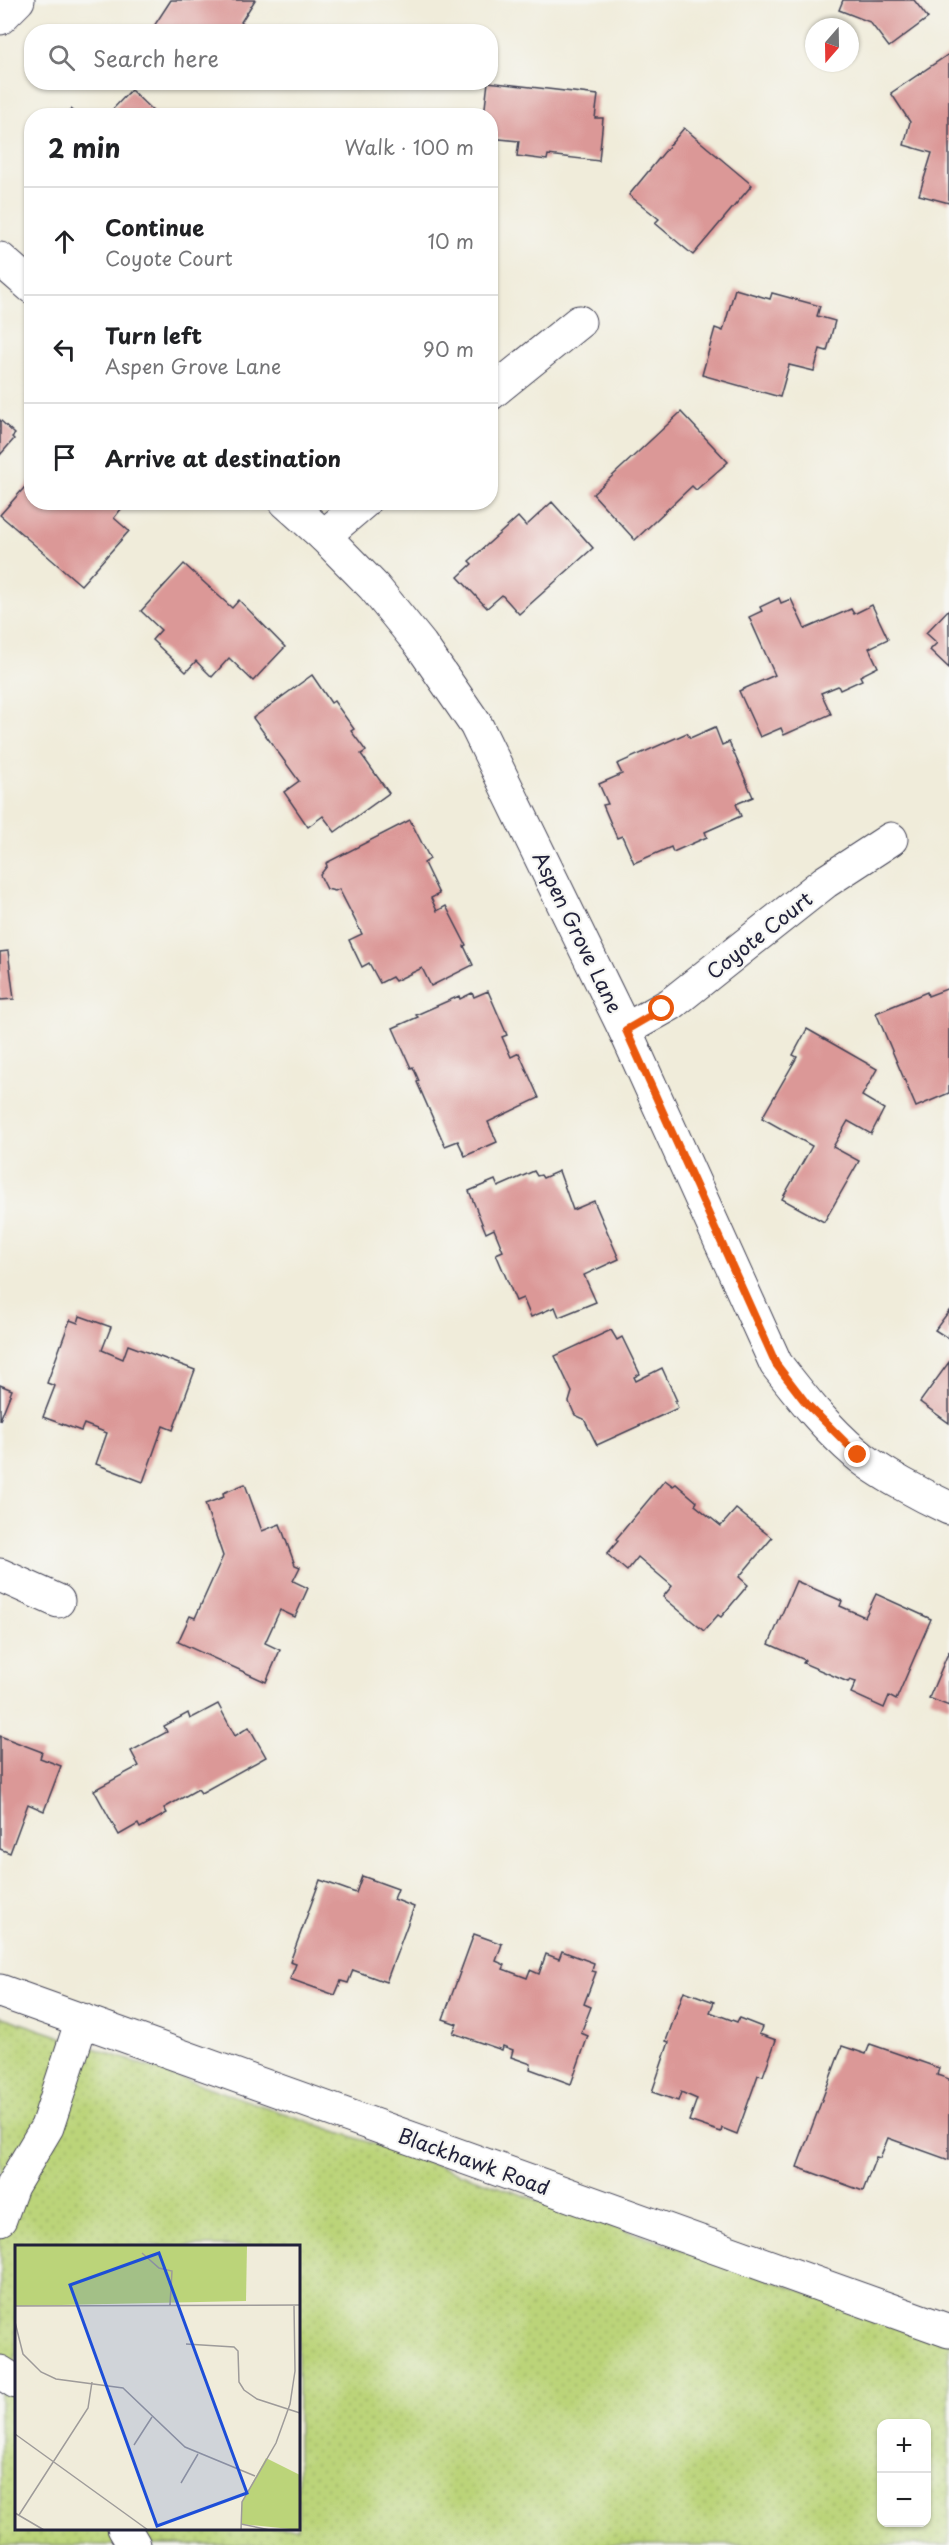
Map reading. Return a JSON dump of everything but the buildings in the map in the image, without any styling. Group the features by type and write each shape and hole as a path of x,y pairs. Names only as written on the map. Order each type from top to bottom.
{"street":[{"path":"0,18 18,0"},
{"path":"0,259 24,280"},
{"path":"498,388 579,322"},
{"name":"Aspen Grove Lane","path":"295,510 374,587 421,645 476,725 626,1030 776,1364 806,1403 858,1455 928,1498 949,1508"},
{"path":"324,536 355,510"},
{"name":"Coyote Court","path":"626,1030 670,1004 825,882 891,839"},
{"path":"0,1575 58,1601"},
{"name":"Blackhawk Road","path":"0,1991 949,2331"},
{"path":"0,2219 12,2186 47,2127 82,2020"},
{"path":"0,2372 15,2381"},
{"path":"125,2530 134,2545"}],"green space":[{"path":"0,2016 949,2341 949,2545 0,2545"}],"route":[{"path":"662,1009 626,1030 776,1364 806,1403 858,1455"}]}
